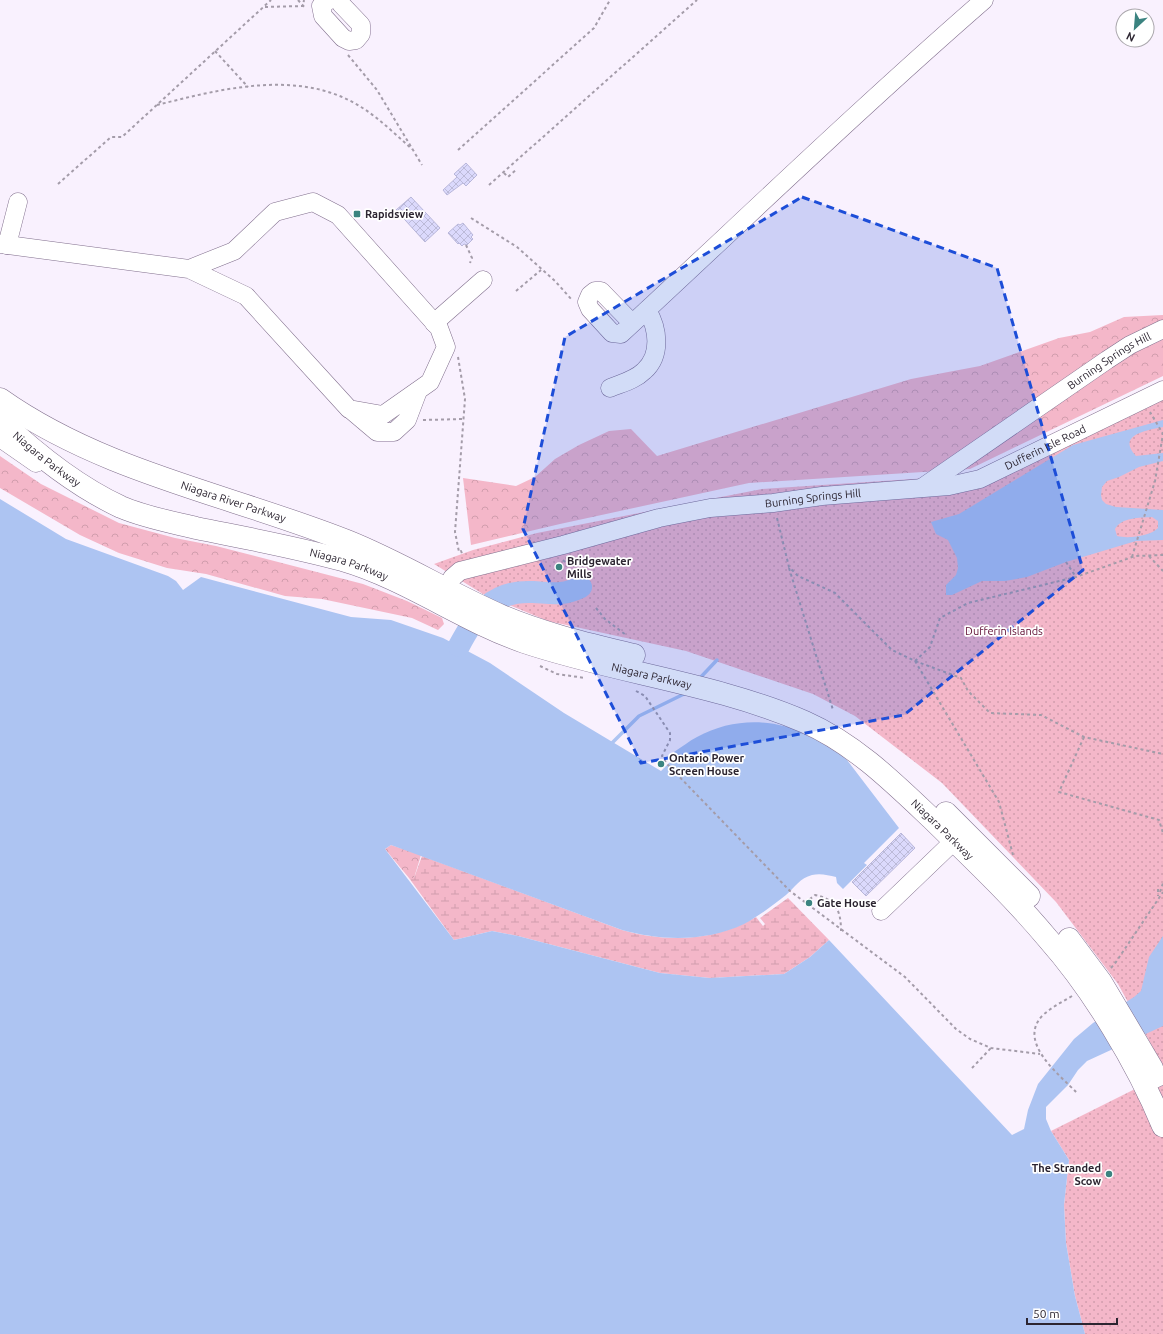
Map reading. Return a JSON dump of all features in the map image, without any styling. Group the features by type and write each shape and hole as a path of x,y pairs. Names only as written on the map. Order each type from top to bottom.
{"main road":[{"name":"Niagara River Parkway","path":"0,399 40,425 88,449 135,468 334,536 375,553 452,600"},
{"name":"Niagara Parkway","path":"0,420 48,461 78,483 122,507 160,519 354,564 452,600 569,655 679,674 801,705 828,718 870,746 940,806 1002,867 1072,944 1130,1044 1157,1081 1163,1126"},
{"name":"Niagara Parkway","path":"711,683 833,737 878,770 954,841 1049,939 1070,965 1106,1003"}],"street":[{"path":"329,0 321,6 323,16 343,38 349,41 356,40 362,34 361,25 341,4 340,0"},
{"path":"632,323 920,57 984,0"},
{"path":"18,202 4,244 189,269 246,296 349,409 377,432 394,432 407,420 418,391"},
{"path":"189,269 234,251 275,212 313,202 338,215 439,328 446,347 430,382 383,415 349,409"},
{"path":"434,323 483,280"},
{"path":"610,388 644,372 654,359 657,337 655,325 647,310"},
{"name":"Burning Springs Hill","path":"452,600 456,574 469,568 563,545 659,518 710,508 773,503 822,496 923,488 1107,360 1130,345 1163,329"},
{"name":"Dufferin Isle Road","path":"923,488 963,484 980,479 1163,390"},
{"path":"0,438 76,488 100,500 122,507"},
{"path":"881,911 954,841"}],"path":[{"path":"58,184 111,137 122,137 271,0"},
{"path":"298,0 309,12"},
{"path":"303,6 304,0"},
{"path":"458,150 594,28 610,0"},
{"path":"489,185 696,0"},
{"path":"263,7 303,6"},
{"path":"215,51 248,87"},
{"path":"346,53 377,90 422,165"},
{"path":"156,105 207,92 248,87 294,85 332,92 361,106 412,149"},
{"path":"504,173 508,177 517,169"},
{"path":"471,218 517,247 575,303"},
{"path":"466,245 472,258 470,263"},
{"path":"516,291 541,269"},
{"path":"458,352 465,399 455,532 459,552 461,551 463,558"},
{"path":"1132,557 1155,481 1163,434 1143,400"},
{"path":"407,420 464,419"},
{"path":"773,503 789,567 833,710"},
{"path":"915,661 930,647 940,618 968,603 1076,577 1132,557 1163,555"},
{"path":"1148,556 1163,571"},
{"path":"1066,562 1076,577"},
{"path":"789,567 798,576 835,593 892,650 915,661 962,678 968,691 990,714 1017,713 1041,715 1084,737 1163,754"},
{"path":"596,608 605,619 628,636"},
{"path":"915,661 999,802 1014,861"},
{"path":"650,702 671,736 662,756 667,764 790,891 841,931 908,980 956,1029 970,1038 991,1048 1040,1054"},
{"path":"1084,737 1059,792 1159,820 1163,833"},
{"path":"1110,969 1121,956 1159,895 1163,883"},
{"path":"1158,889 1159,895"},
{"path":"1159,895 1163,892"},
{"path":"805,903 815,895 825,897 836,906 841,916 841,931"},
{"path":"1075,994 1048,1012 1039,1021 1035,1031 1035,1038 1040,1054 1077,1093"},
{"path":"972,1068 991,1048"}],"highlighted area":[{"path":"802,197 997,268 1083,570 904,715 641,763 523,529 565,337"}],"green space":[{"path":"1163,315 1163,376 970,469 749,483 471,545 463,478 516,486 535,477 555,459 579,445 609,431 631,429 657,456 911,379 980,366 1059,338 1090,332 1124,317"},
{"name":"Dufferin Islands","path":"1163,381 1163,1066 1118,984 1056,902 942,783 855,716 813,694 686,651 548,621 483,594 434,564 473,550 537,533 762,489 973,475"},
{"path":"0,456 41,484 119,523 175,538 216,546 363,584 407,601 442,618 444,624 438,630 412,618 322,599 285,596 206,574 167,568 119,553 80,535 0,488"},
{"path":"391,845 421,855 414,878 409,878 385,849"},
{"path":"422,856 622,930 656,937 673,938 707,935 724,931 756,917 763,926 765,924 760,918 788,898 829,940 810,957 784,974 710,978 660,973 518,936 492,931 454,940 409,878 414,878"},
{"path":"1163,1075 1163,1334 1085,1334 1075,1296 1066,1243 1064,1205 1069,1160 1051,1131"}],"water":[{"path":"1163,420 1163,427 1142,432 1132,438 1130,443 1131,449 1136,456 1163,453 1163,461 1139,467 1107,481 1102,487 1101,495 1102,500 1106,504 1116,507 1163,510 1163,540 1136,541 1066,562 1027,577 1005,581 982,581 952,595 946,595 946,585 956,575 958,568 957,558 948,540 936,534 931,522 959,514 1073,445","holes":["1152,517 1158,521 1158,528 1155,531 1145,535 1122,537 1117,536 1115,529 1122,522 1136,518"]},
{"path":"0,499 66,539 168,576 176,581 183,590 201,577 351,617 391,620 443,638 490,663 564,713 661,771 675,757 674,752 694,739 716,728 756,722 775,724 795,729 831,747 847,760 899,828 864,863 867,865 843,889 837,883 836,877 821,874 808,876 776,903 744,924 714,934 683,938 652,936 622,930 391,845 385,849 454,940 492,931 518,936 660,973 710,978 784,974 810,957 829,940 1012,1135 1024,1129 1028,1110 1038,1084 1074,1039 1093,1023 1141,991 1149,957 1163,936 1163,1026 1087,1061 1078,1070 1068,1085 1046,1107 1046,1119 1051,1131 1069,1160 1064,1205 1066,1243 1075,1296 1085,1334 0,1334"}],"building":[{"path":"466,163 477,175 466,186 463,183 447,195 443,190 457,177 454,174"},
{"path":"411,197 440,228 425,242 396,210"},
{"path":"463,223 473,235 471,237 473,239 467,245 464,244 462,246 459,243 458,244 448,233 458,224 460,225"},
{"path":"901,833 915,848 866,896 852,882"}],"waterway":[{"path":"459,646 465,634 479,614 496,600 519,592 562,593 581,587"},
{"path":"699,679 717,660"},
{"path":"612,743 639,716 686,693"}],"place":[{"name":"Rapidsview","path":"357,214"},
{"name":"Bridgewater Mills","path":"559,567"},
{"name":"Ontario Power Screen House","path":"661,764"},
{"name":"Gate House","path":"809,903"},
{"name":"The Stranded Scow","path":"1109,1174"}]}
